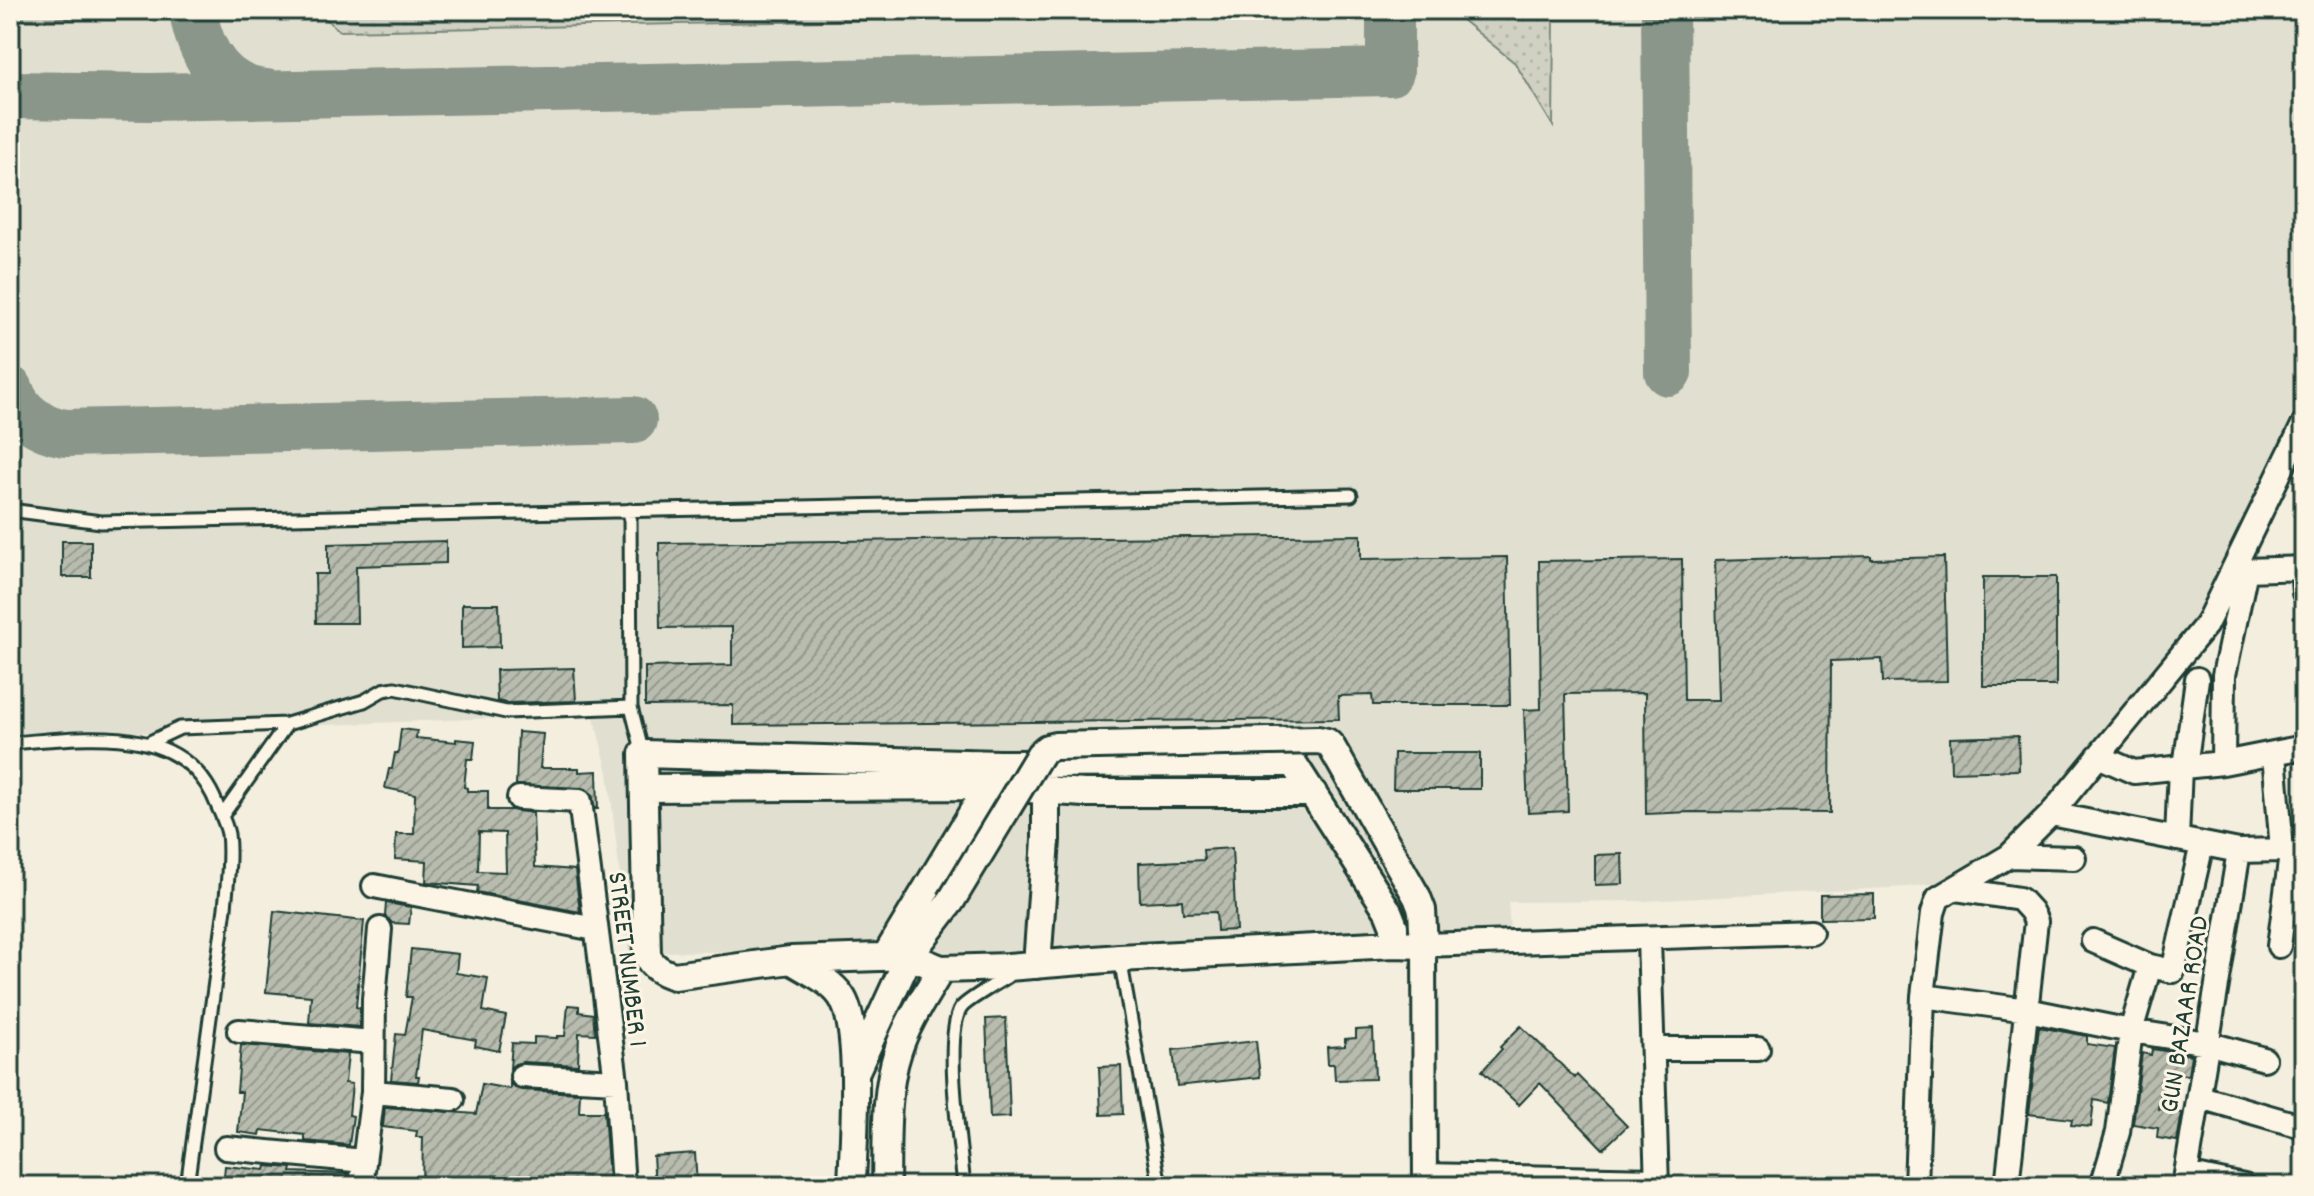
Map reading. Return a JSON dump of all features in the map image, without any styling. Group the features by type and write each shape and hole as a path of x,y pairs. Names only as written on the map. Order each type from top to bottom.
{"street":[{"path":"1916,1186 1923,996 1933,913 1938,898 2009,856 2051,814 2206,625 2242,566 2304,423"},
{"path":"2242,566 2303,568 2304,593"},
{"path":"2223,763 2224,675 2242,566"},
{"path":"2177,839 2182,767 2197,679"},
{"path":"897,956 951,901 1040,754 1047,748 1327,742 1422,910 1425,1181 1657,1183 1649,939"},
{"path":"2098,756 2134,772 2223,763 2304,747"},
{"path":"1394,944 1394,926 1388,911 1293,763 999,764 643,754 647,956 651,964 674,976 791,960 897,956 941,969 1394,944 1811,932"},
{"path":"2274,754 2292,852 2279,946"},
{"path":"855,1073 897,956 988,786 995,775 1010,771 1023,772 1042,781 1046,790 1046,840 1037,965"},
{"path":"645,788 988,786"},
{"path":"1046,790 1084,793 1313,793"},
{"name":"STREET NUMBER 1","path":"519,798 580,801 616,1081 623,1186"},
{"path":"2051,814 2239,851 2292,852"},
{"path":"2093,941 2150,966 2173,971 2202,844"},
{"name":"GUN BAZAAR ROAD","path":"2185,1180 2239,851"},
{"path":"2009,856 2074,858"},
{"path":"374,886 595,929"},
{"path":"1955,889 2020,899 2036,921 2007,1186"},
{"path":"361,1186 373,1092 375,975 380,929"},
{"path":"791,960 822,979 842,997 849,1016 855,1073 852,1186"},
{"path":"2102,1186 2118,1132 2131,1031 2150,966"},
{"path":"886,1186 888,1108 898,1051 909,1024 941,969"},
{"path":"1923,996 2027,1010 2207,1043 2264,1059"},
{"path":"239,1031 373,1042"},
{"path":"1653,1049 1758,1049"},
{"path":"522,1076 616,1081"},
{"path":"373,1092 453,1099"},
{"path":"2200,1097 2304,1127"},
{"path":"855,1107 888,1108"},
{"path":"226,1148 364,1161"},
{"path":"2185,1180 2244,1186"}],"lane":[{"path":"10,510 101,522 1351,495"},
{"path":"630,510 631,707 643,754"},
{"path":"150,742 180,728 287,724 364,701 383,690 395,688 506,712 631,707"},
{"path":"222,816 287,724"},
{"path":"10,743 115,738 150,742 182,758 211,788 227,831 225,908 187,1186"},
{"path":"1119,958 1160,1186"},
{"path":"964,1186 952,1052 954,1028 961,1007 1007,977 1008,967"}],"shaded area":[{"path":"10,10 2296,10 2304,135 2304,383 2245,532 2218,591 2140,699 1968,879 1906,887 1643,901 1508,902 1510,931 1076,953 629,952 608,772 593,714 10,738"},
{"path":"10,10 134,10 134,17 10,19"},
{"path":"315,10 1254,10 340,31"},
{"path":"1450,10 1554,10 1553,126 1515,63"}],"building":[{"path":"1361,535 1361,559 1507,557 1510,705 1373,705 1372,695 1338,696 1339,719 733,725 733,705 645,706 645,667 732,665 732,627 660,628 659,543"},
{"path":"62,541 91,541 91,577 62,577"},
{"path":"446,541 446,563 356,566 357,623 316,623 315,574 328,574 328,544"},
{"path":"1871,556 1871,559 1944,557 1947,681 1883,682 1882,659 1831,661 1830,813 1646,814 1645,693 1565,694 1568,811 1528,813 1524,710 1541,709 1539,561 1682,559 1684,700 1719,700 1715,560"},
{"path":"1983,577 2056,577 2056,686 1983,686"},
{"path":"462,604 499,604 500,647 462,648"},
{"path":"574,668 576,701 497,701 496,670"},
{"path":"401,729 417,731 416,738 475,741 473,759 467,759 464,787 467,791 488,791 488,810 533,813 535,867 575,870 580,912 477,892 478,886 426,882 427,861 395,859 396,834 414,834 415,794 385,788 389,769 392,769 395,753 398,753","holes":["479,832 505,833 506,872 478,871"]},
{"path":"518,732 543,734 540,768 597,771 598,809 595,809 592,794 586,789 516,785"},
{"path":"2018,736 2019,770 1951,772 1950,738"},
{"path":"1394,753 1480,753 1480,789 1393,789"},
{"path":"1232,848 1236,930 1217,931 1216,912 1183,913 1182,900 1140,902 1139,863 1204,860 1203,850"},
{"path":"1622,854 1623,884 1595,885 1595,855"},
{"path":"1874,894 1874,918 1820,919 1820,895"},
{"path":"386,903 411,907 409,924 392,923 385,916"},
{"path":"274,911 364,921 356,1007 360,1008 360,1027 309,1023 311,996 266,992"},
{"path":"411,949 458,954 456,973 488,978 483,1011 506,1016 499,1051 475,1046 476,1040 422,1030 416,1076 419,1076 418,1082 391,1080 396,1034 405,1035 412,997 406,997"},
{"path":"568,1005 579,1006 579,1012 593,1014 595,1034 579,1033 578,1065 523,1062 510,1068 512,1043 534,1044 534,1037 565,1036"},
{"path":"1006,1018 1010,1117 990,1118 986,1019"},
{"path":"1521,1026 1575,1078 1577,1075 1627,1126 1603,1149 1540,1083 1519,1105 1482,1071"},
{"path":"2039,1027 2087,1036 2087,1044 2115,1048 2108,1103 2094,1100 2091,1127 2071,1125 2072,1119 2029,1114"},
{"path":"1373,1029 1375,1079 1335,1080 1334,1064 1328,1064 1327,1047 1345,1046 1345,1039 1356,1038 1356,1030"},
{"path":"1256,1041 1260,1077 1177,1086 1173,1050"},
{"path":"241,1045 348,1054 345,1083 352,1084 349,1115 353,1116 349,1145 305,1141 305,1135 261,1130 260,1135 238,1132 242,1092 237,1092"},
{"path":"2152,1049 2191,1055 2188,1075 2178,1074 2176,1085 2163,1083 2158,1109 2182,1113 2177,1141 2157,1138 2158,1128 2133,1124 2142,1053 2151,1055"},
{"path":"1121,1066 1123,1114 1101,1115 1099,1067"},
{"path":"510,1083 521,1090 580,1093 579,1112 604,1112 609,1179 603,1180 603,1186 525,1186 526,1177 494,1176 493,1186 422,1186 423,1137 416,1137 417,1131 383,1127 385,1107 476,1114 482,1084 510,1089"},
{"path":"695,1153 697,1186 655,1186 653,1156"},
{"path":"225,1166 265,1170 266,1166 292,1168 291,1172 348,1174 347,1186 223,1186"}],"taxiway":[{"path":"10,95 150,97 1390,72 1390,10"},
{"path":"1665,10 1668,372"},
{"path":"194,16 202,44 216,68 238,85 266,93"},
{"path":"10,390 24,414 47,428 65,433 633,420"}]}
